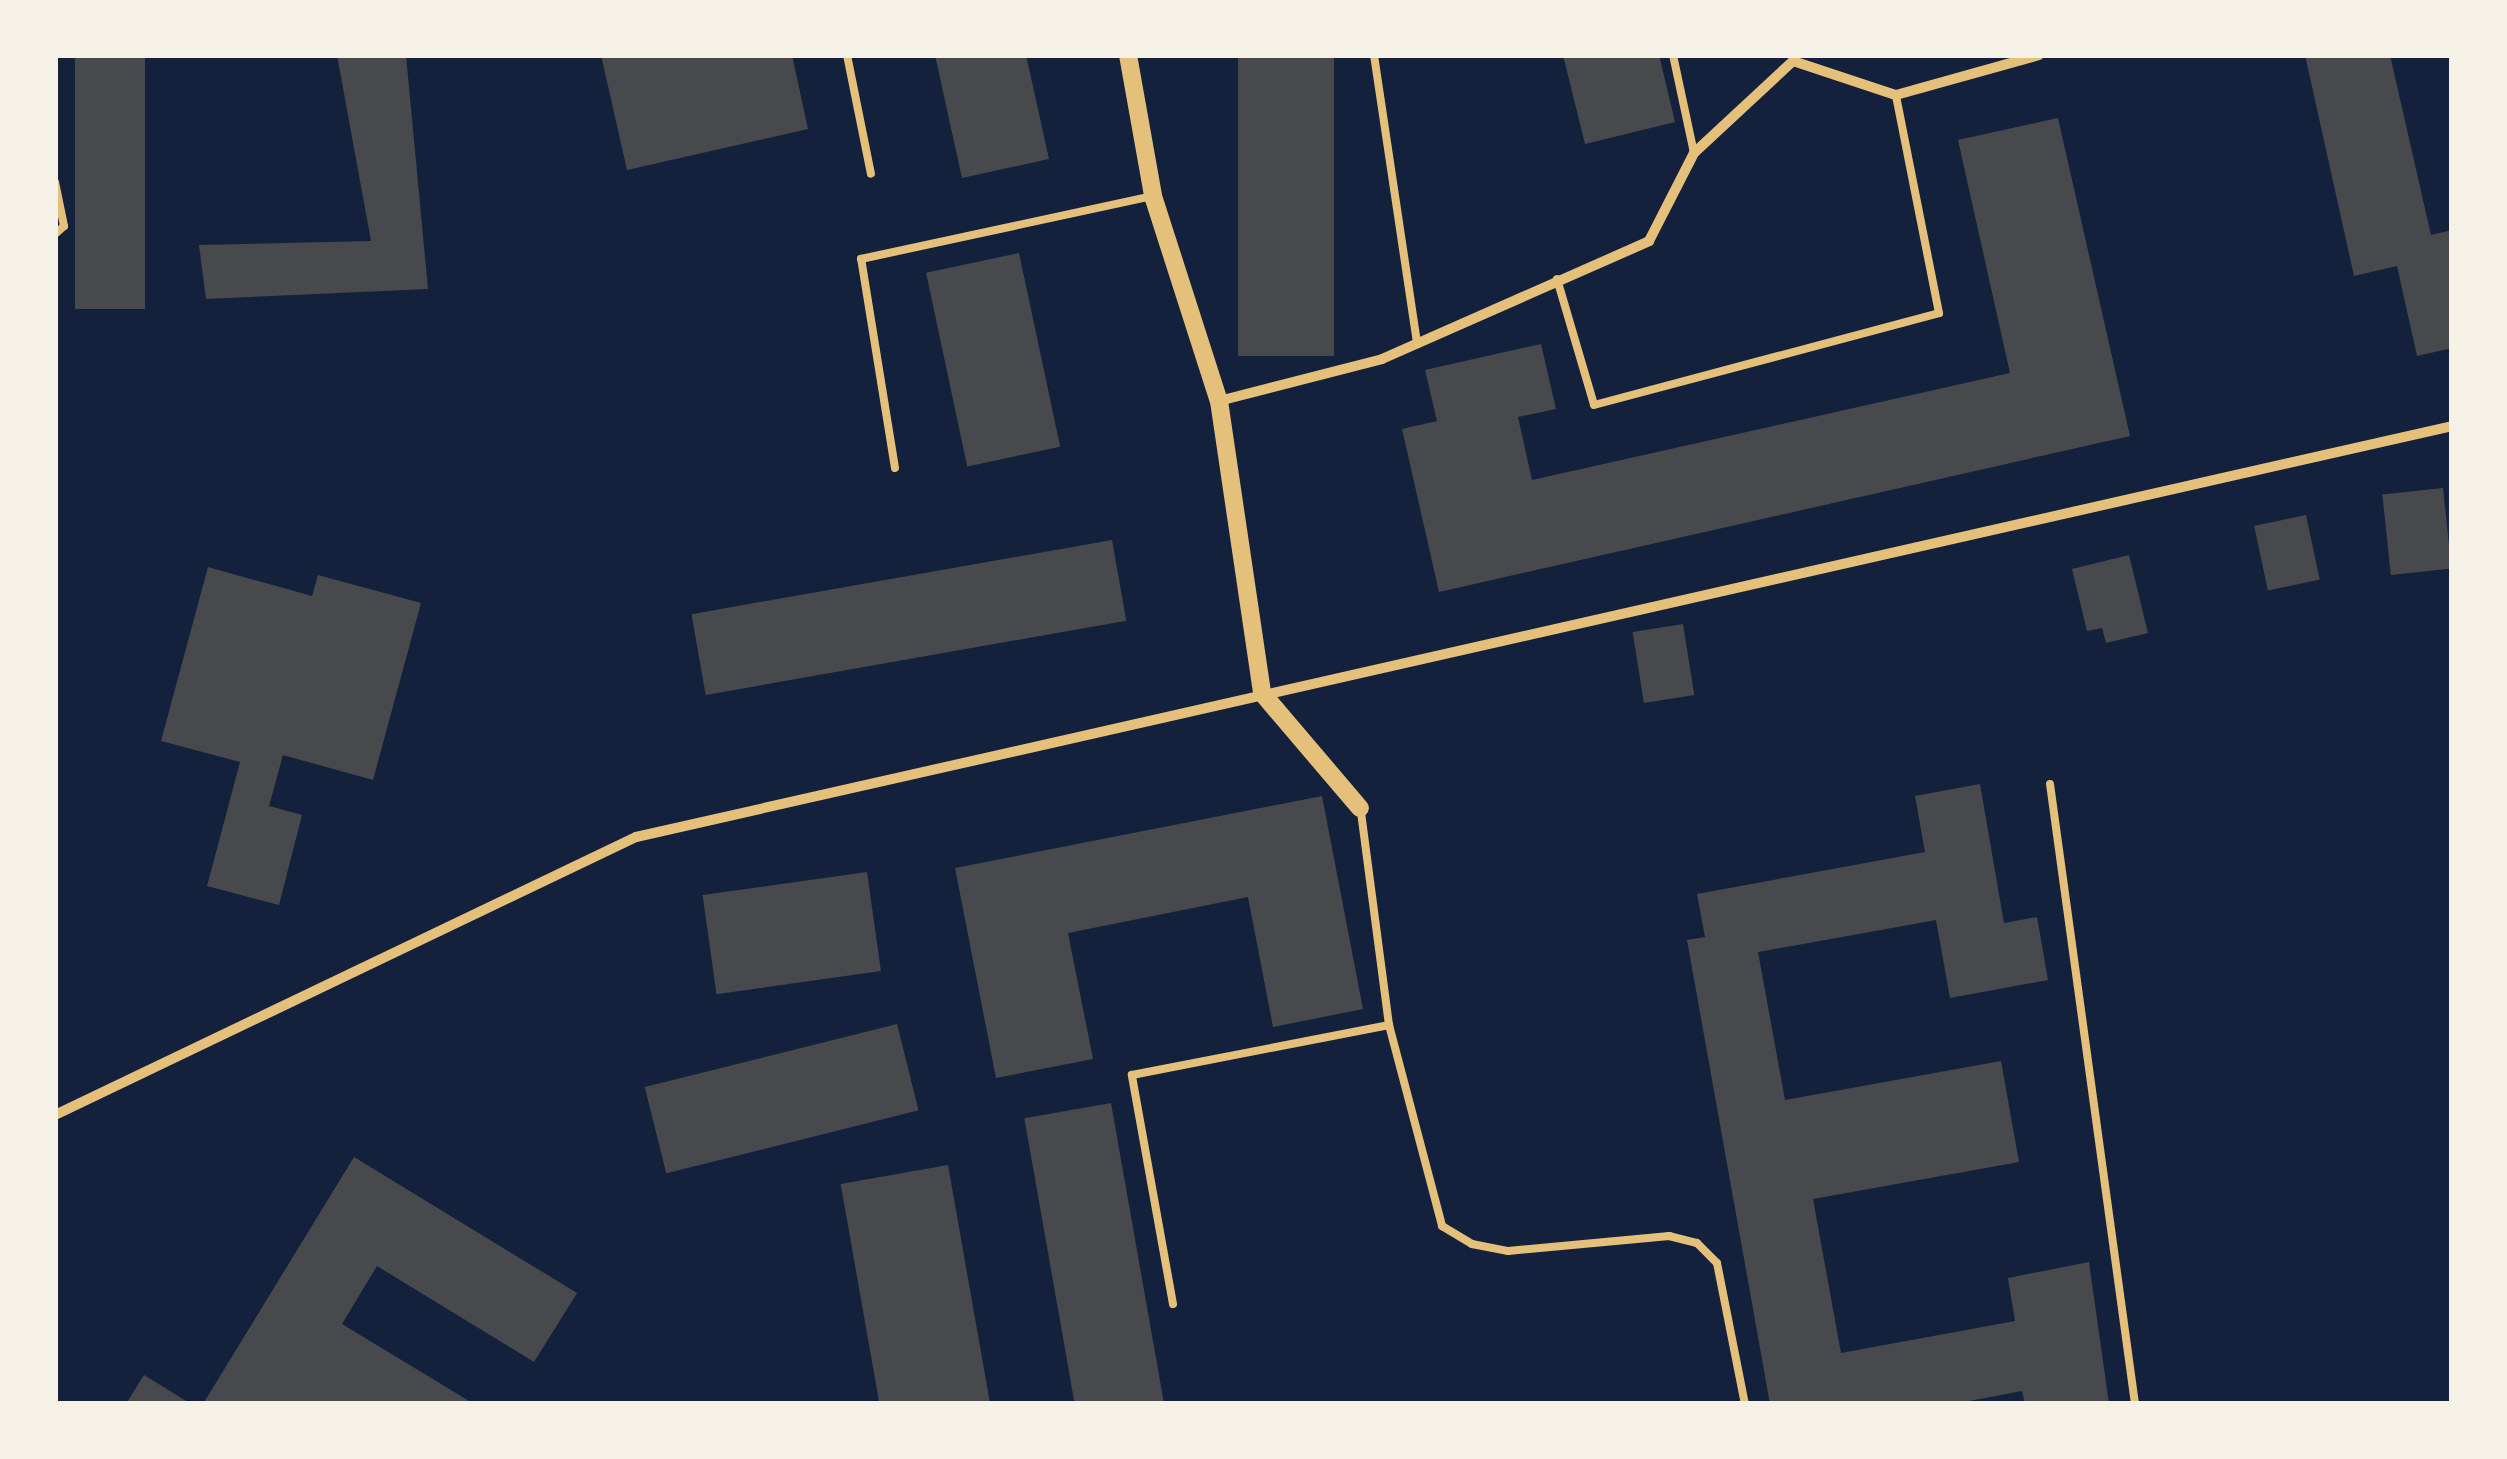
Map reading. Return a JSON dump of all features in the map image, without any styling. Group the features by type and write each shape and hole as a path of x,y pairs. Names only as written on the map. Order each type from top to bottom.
{"street":[{"path":"1128,55 1153,196 1218,401 1262,693 1360,808"},
{"path":"1218,401 1382,359 1557,279 1649,242 1694,153 1793,61 1896,96 2039,55"},
{"path":"55,1115 636,837 2452,426"}],"lane":[{"path":"847,55 871,174"},
{"path":"1374,55 1418,342"},
{"path":"1672,55 1694,153"},
{"path":"1557,279 1594,405 1939,313 1896,96"},
{"path":"55,182 64,226 55,234"},
{"path":"895,468 861,259 1153,196"},
{"path":"2050,784 2135,1404"},
{"path":"1360,808 1389,1025 1442,1226 1472,1244 1508,1250 1669,1236 1696,1243 1717,1263 1745,1404"},
{"path":"1172,1304 1132,1074 1389,1025"}],"building":[{"path":"75,55 145,55 145,309 75,309"},
{"path":"337,55 406,55 428,289 206,299 199,245 371,241"},
{"path":"601,55 792,55 808,129 627,170"},
{"path":"935,55 1026,55 1049,159 962,178"},
{"path":"1238,55 1334,55 1334,356 1238,356"},
{"path":"1563,55 1659,55 1675,122 1585,144"},
{"path":"2305,55 2390,55 2431,235 2452,230 2452,348 2417,356 2397,266 2354,276"},
{"path":"2058,118 2130,436 1439,592 1402,429 1437,421 1425,370 1541,344 1556,409 1518,417 1532,480 2010,373 1958,140"},
{"path":"1019,253 1060,447 967,466 926,273"},
{"path":"2443,488 2451,569 2391,575 2382,494"},
{"path":"2306,515 2320,580 2268,591 2254,526"},
{"path":"1112,540 1126,621 706,695 691,614"},
{"path":"2129,555 2148,633 2106,643 2102,628 2087,631 2072,569"},
{"path":"208,567 312,596 318,575 421,603 373,780 283,755 269,806 302,815 279,905 207,886 240,762 161,741"},
{"path":"1683,624 1694,695 1644,703 1633,632"},
{"path":"1980,784 2004,923 2037,917 2048,980 1950,998 1936,920 1758,952 1785,1100 2001,1061 2019,1162 1813,1199 1841,1353 2015,1321 2008,1278 2089,1262 2109,1404 2025,1404 2022,1391 1953,1404 1770,1404 1687,940 1705,937 1697,894 1925,852 1915,796"},
{"path":"1322,796 1363,1009 1273,1027 1248,897 1068,933 1093,1059 996,1078 955,868"},
{"path":"867,872 881,971 717,994 703,895"},
{"path":"897,1024 919,1110 666,1173 645,1087"},
{"path":"1111,1103 1164,1403 1075,1404 1024,1118"},
{"path":"354,1157 577,1293 534,1362 377,1266 342,1324 474,1404 203,1404"},
{"path":"948,1165 990,1404 879,1404 841,1184"},
{"path":"144,1375 191,1404 126,1404"}]}
